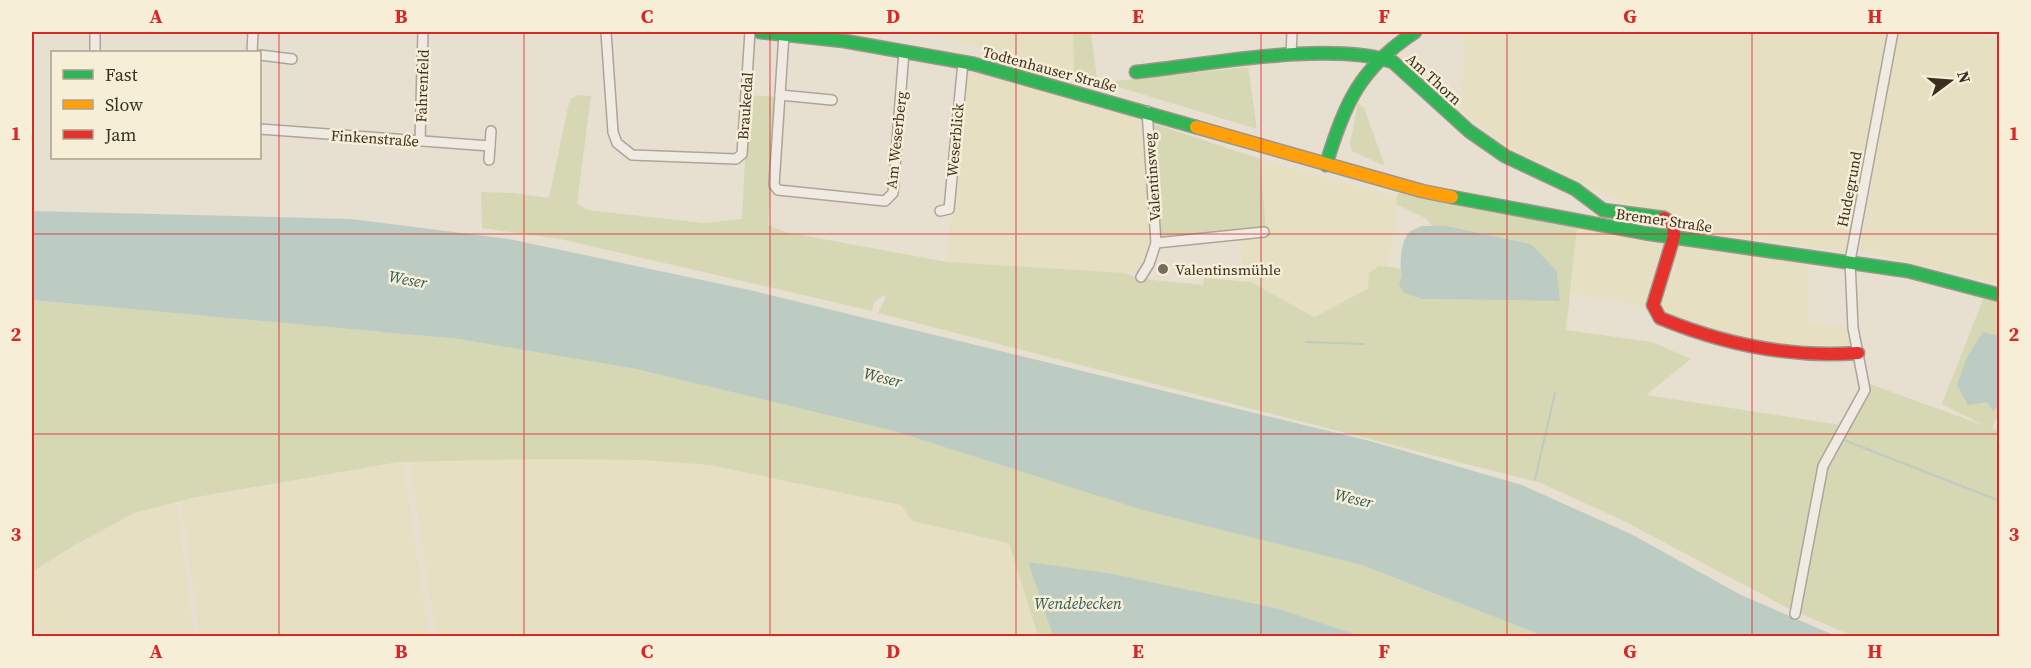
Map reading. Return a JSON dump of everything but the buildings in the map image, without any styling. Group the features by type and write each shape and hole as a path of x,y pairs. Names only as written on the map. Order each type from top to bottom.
{"main road":[{"name":"Todtenhauser Straße","path":"760,32 904,51 963,62 1147,111 1326,165"},
{"path":"1326,165 1340,115 1352,91 1379,57 1414,32"},
{"name":"Am Thorn","path":"1136,72 1291,55 1356,54 1379,57 1393,62 1469,131 1505,156 1575,189 1603,210 1668,219 1673,223 1674,236"},
{"name":"Bremer Straße","path":"1326,165 1412,189 1548,216 1908,271 2000,295"},
{"path":"1674,236 1653,305 1660,318 1759,349 1816,354 1857,353"}],"street":[{"path":"94,51 95,32"},
{"path":"252,51 253,32"},
{"name":"Fahrenfeld","path":"420,141 423,32"},
{"name":"Braukedal","path":"606,32 613,132 617,142 632,155 741,158 750,32"},
{"path":"1291,55 1292,32"},
{"name":"Hudegrund","path":"1794,614 1823,466 1865,390 1853,328 1850,261 1893,32"},
{"path":"784,34 780,95 831,100"},
{"name":"Am Weserberg","path":"780,95 775,188 885,201 893,193 904,51"},
{"path":"261,55 292,59"},
{"name":"Weserblick","path":"940,210 949,209 963,62"},
{"name":"Valentinsweg","path":"1141,277 1149,264 1156,243 1147,111"},
{"name":"Finkenstraße","path":"261,129 490,146"},
{"path":"489,160 491,130"},
{"name":"Valentinsweg","path":"1156,243 1264,232"}],"shaded area":[{"path":"921,32 1073,32 1074,72"},
{"path":"1465,32 1889,32 1848,253 1681,227 1678,219 1640,211 1506,146 1461,111"},
{"path":"1898,32 1952,32 1999,39 1999,283 1860,251"},
{"path":"965,67 1145,115 1153,242 1148,262 1141,271 1124,273 947,262"},
{"path":"1260,159 1398,198 1388,267 1379,266 1369,289 1314,317 1252,282 1244,281 1240,236 1266,234"},
{"path":"1577,228 1807,262 1808,323 1850,326 1852,346 1844,352 1773,348 1666,319 1655,308 1571,293"},
{"path":"644,460 710,465 901,505 912,521 1009,543 1038,636 436,636 410,461"},
{"path":"403,461 429,636 200,636 181,501"},
{"path":"176,502 194,636 32,636 32,572 134,513"}],"green space":[{"path":"1073,32 1091,32 1098,86 1074,79"},
{"path":"1248,67 1257,129 1115,86 1116,81"},
{"path":"578,95 591,96 577,203 587,210 704,223 742,219 748,95 777,97 768,225 785,232 947,262 1124,273 1143,279 1203,285 1204,278 1251,282 1314,317 1368,289 1369,273 1379,266 1399,268 1422,299 1560,301 1557,271 1531,244 1447,226 1432,226 1425,218 1396,204 1398,193 1577,228 1566,330 1652,342 1691,359 1646,395 1841,425 1830,445 1815,491 1793,611 1626,522 1541,483 878,313 886,297 883,295 874,303 872,311 560,239 482,228 481,192 513,193 549,198 568,107 571,99"},
{"path":"1358,103 1364,108 1385,166 1352,151 1350,144"},
{"path":"1152,123 1260,159 1266,230 1165,240 1158,235"},
{"path":"1984,297 1999,302 1999,413 1992,428 2000,432 1999,636 1853,636 1797,612 1824,473 1865,399 1870,384 1985,426 1942,404"},
{"path":"32,300 459,339 636,369 894,431 1362,565 1543,636 1361,636 1276,608 1028,562 1053,636 1038,636 1009,543 912,521 901,505 710,465 644,460 537,459 398,462 192,498 134,513 75,545 32,572"}],"water":[{"name":"Weser","path":"32,211 351,219 509,239 754,291 1370,441 1522,485 1631,534 1741,595 1836,636 1543,636 1362,565 1143,510 894,431 636,369 459,339 32,300"},
{"path":"1422,226 1447,226 1531,244 1557,271 1560,301 1422,299 1404,293 1399,285 1402,275 1403,245 1409,233"},
{"path":"1983,332 1999,336 1999,404 1993,411 1987,402 1968,405 1957,385 1967,357"},
{"name":"Wendebecken","path":"1028,562 1107,573 1276,608 1361,636 1053,636"}],"waterway":[{"path":"1306,342 1364,344"},
{"path":"1535,479 1555,393"},
{"path":"1841,439 2000,501"}],"traffic: fast":[{"path":"760,32 844,41 974,64 1196,127"},
{"path":"1326,165 1348,106 1367,74 1380,59 1415,32"},
{"path":"1136,72 1302,54 1336,53 1367,56 1393,62 1469,131 1505,156 1575,189 1603,210 1664,218"},
{"path":"1452,197 1644,233 1908,271 2000,295"}],"traffic: slow":[{"path":"1196,127 1422,191 1452,197"}],"traffic: jam":[{"path":"1664,218 1673,223 1674,236 1653,305 1660,318 1708,335 1757,347 1807,353 1858,353"}],"place":[{"name":"Valentinsmühle","path":"1163,269"}]}
